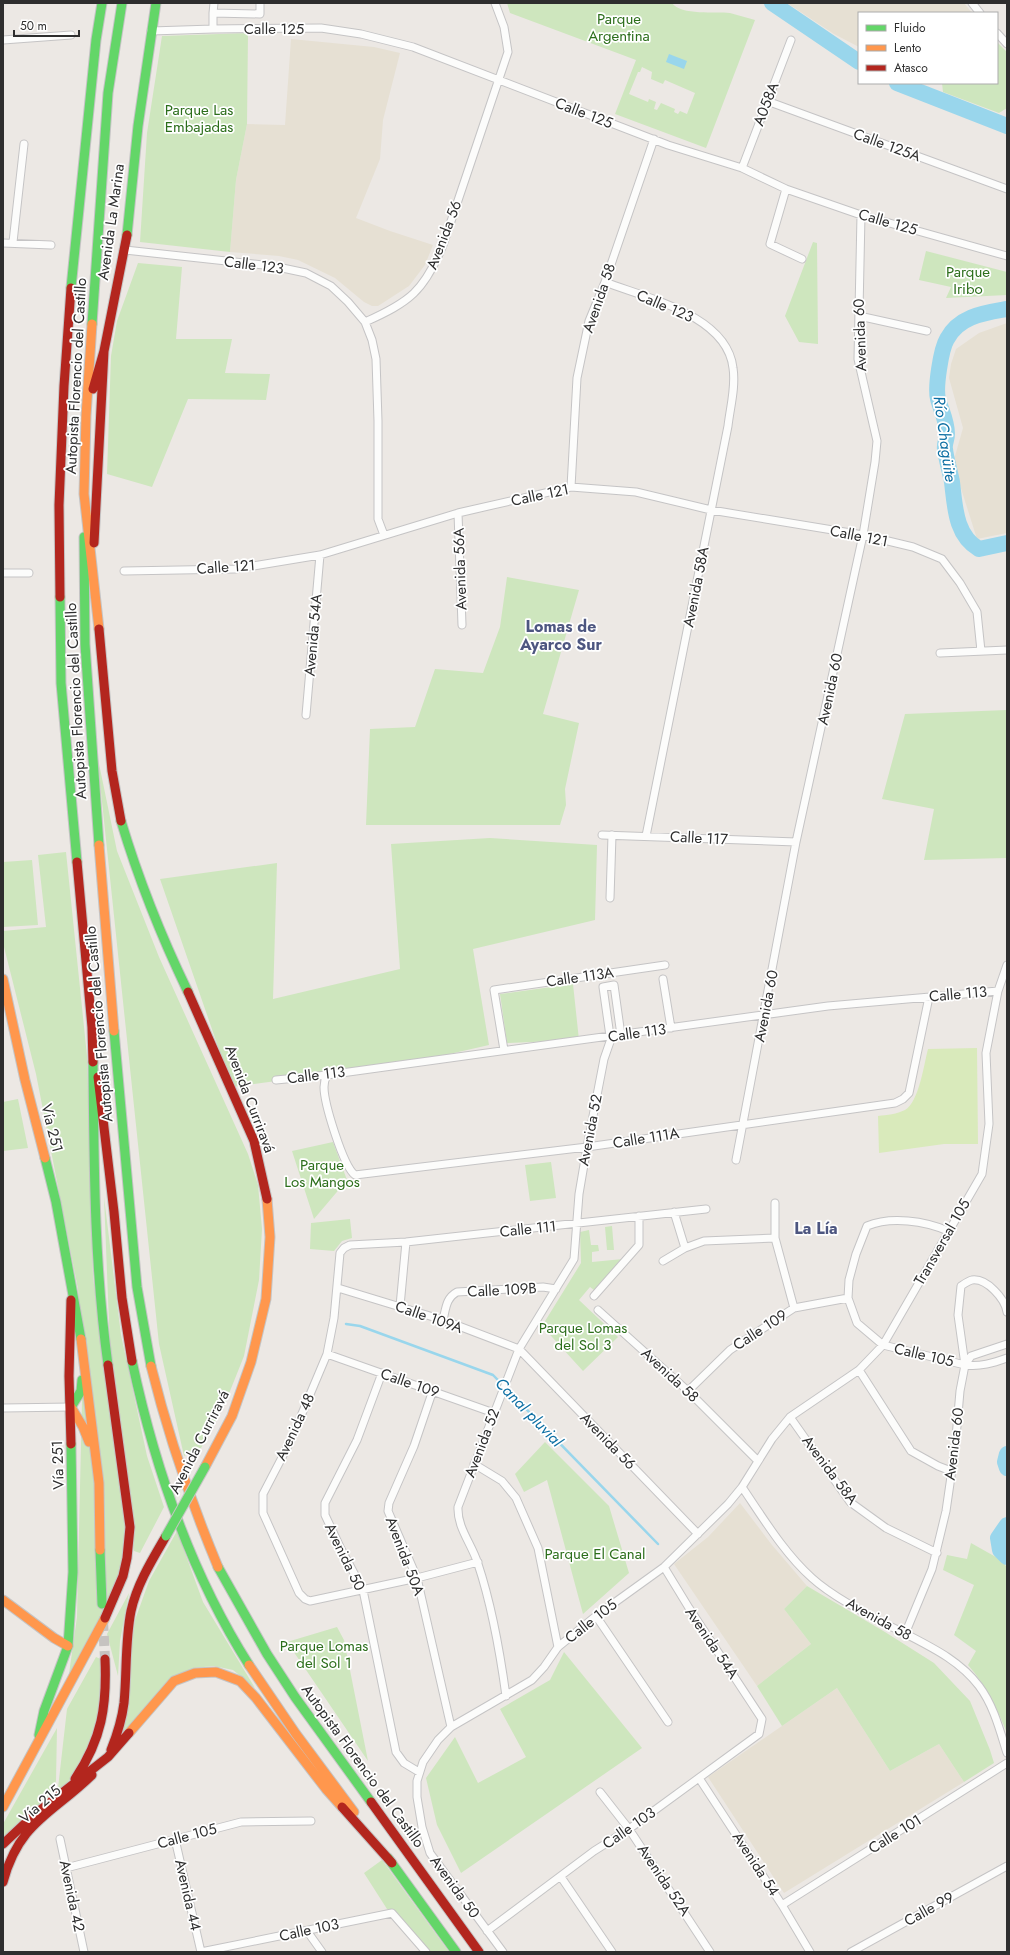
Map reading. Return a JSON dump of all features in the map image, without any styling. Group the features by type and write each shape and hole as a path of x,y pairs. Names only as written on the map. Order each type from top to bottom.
{"main road":[{"path":"94,3 96,40"},
{"name":"Autopista Florencio del Castillo","path":"102,3 96,40 74,247 64,386 58,505 61,683 92,1027 125,1326 138,1388 160,1467 184,1540 211,1597 238,1647 268,1693 306,1748 456,1952"},
{"name":"Autopista Florencio del Castillo","path":"122,3 108,93 86,416 84,494 85,644 102,900 137,1287 147,1349 154,1382 173,1444 203,1531 221,1574 294,1697 479,1952"},
{"name":"Avenida La Marina","path":"93,566 104,351 125,250 138,126 156,3"},
{"path":"86,416 104,351"},
{"name":"Avenida Curriravá","path":"84,494 93,566 112,771 118,813 137,875 163,940 207,1031 254,1141 266,1190 270,1237 266,1299 251,1362 232,1416 137,1588 131,1610 126,1645 124,1703 117,1732 108,1757"},
{"name":"Vía 251","path":"3,979 56,1202 84,1354 90,1419 99,1484 102,1604"},
{"path":"3,1807 101,1628 119,1590 129,1558 130,1527 100,1309 96,1252 92,1027"},
{"name":"Vía 251","path":"37,1745 44,1711 68,1646 73,1565 71,1284"},
{"path":"84,1354 81,1391 71,1407 83,1427 97,1465"},
{"path":"3,1600 54,1638 68,1646"},
{"path":"61,1793 82,1770 98,1742 106,1704 105,1659"},
{"path":"3,1844 19,1828 61,1793 108,1757 174,1681 195,1674 216,1672 240,1681 256,1698 326,1789 392,1863"},
{"name":"Vía 215","path":"3,1882 13,1857 27,1831 36,1822 78,1790 108,1757"}],"street":[{"path":"213,29 214,3"},
{"path":"260,3 260,29"},
{"name":"Avenida 56","path":"364,322 389,311 407,300 425,282 443,245 508,52 504,27 495,3"},
{"path":"972,3 979,12"},
{"path":"213,13 260,14"},
{"name":"Calle 125","path":"151,31 321,28 361,34 413,47 654,139 742,168 786,189 861,215 1007,256"},
{"path":"998,34 1007,44"},
{"path":"3,40 71,35"},
{"name":"A058A","path":"742,168 791,40"},
{"name":"Calle 125A","path":"767,101 1007,189"},
{"name":"Avenida 58","path":"571,487 577,378 589,321 605,282 654,139"},
{"path":"13,242 24,144"},
{"path":"786,189 770,244 802,259"},
{"name":"Avenida 60","path":"736,1160 796,842 863,535 877,441 858,359 861,215"},
{"path":"3,243 13,242 51,245"},
{"name":"Calle 123","path":"125,250 273,266 306,273 331,286 348,302 364,322"},
{"name":"Calle 123","path":"605,282 694,317 708,326 720,340"},
{"path":"859,316 927,331"},
{"path":"364,322 372,340 377,372 378,519 384,535"},
{"name":"Avenida 58A","path":"646,836 728,426 734,368 729,354 720,340"},
{"name":"Calle 121","path":"124,571 235,569 320,555 458,513 571,487 636,492 711,510 863,535 914,547 942,559 960,583 977,612 980,651"},
{"name":"Avenida 56A","path":"458,513 462,625"},
{"name":"Avenida 54A","path":"306,715 320,555"},
{"path":"3,573 29,573"},
{"path":"940,653 1007,650"},
{"name":"Calle 117","path":"602,834 796,842"},
{"path":"610,898 612,835"},
{"name":"Calle 113A","path":"504,1050 494,990 666,965"},
{"name":"Transversal 105","path":"757,1460 790,1417 859,1370 883,1346 982,1174 985,1164 989,1118 986,1053 998,991 1007,965"},
{"path":"663,979 671,1028"},
{"path":"611,1036 603,987 614,985 621,1035"},
{"name":"Calle 113","path":"276,1080 326,1075 828,1006 998,991"},
{"name":"Calle 111A","path":"326,1075 324,1086 325,1100 344,1162 349,1171 355,1175 587,1147 895,1103 903,1099 909,1093 929,996"},
{"name":"Avenida 52","path":"506,1696 500,1651 478,1562 458,1515 458,1507 499,1397 519,1349 574,1259 579,1194 604,1059 611,1036"},
{"path":"775,1203 775,1238 794,1308"},
{"name":"Calle 111","path":"350,1245 406,1242 706,1209"},
{"path":"674,1212 685,1248"},
{"path":"594,1296 639,1245 639,1216"},
{"path":"883,1346 857,1323 848,1298 849,1280 856,1254 867,1226 875,1222 906,1221 933,1224 948,1231"},
{"path":"663,1261 685,1248 704,1242 775,1238"},
{"path":"400,1306 406,1242"},
{"name":"Avenida 48","path":"350,1245 344,1248 340,1253 338,1261 338,1288 327,1354 296,1429 263,1494 262,1505 263,1513 299,1593 305,1599 310,1600 363,1590"},
{"name":"Avenida 60","path":"905,1634 932,1569 946,1511 955,1448 964,1364 958,1315 961,1286 971,1280 977,1280 995,1290 1006,1304 1007,1312"},
{"name":"Calle 109B","path":"443,1320 447,1301 450,1295 457,1292 543,1287 556,1289"},
{"name":"Calle 109A","path":"338,1288 443,1320 519,1349"},
{"name":"Calle 109","path":"688,1391 730,1350 745,1338 794,1308 848,1298"},
{"name":"Avenida 58","path":"598,1310 688,1391 757,1460"},
{"name":"Calle 105","path":"964,1364 971,1356 1007,1344"},
{"name":"Calle 105","path":"883,1346 974,1366 1007,1358"},
{"name":"Avenida 56","path":"519,1349 698,1534"},
{"name":"Calle 109","path":"327,1354 382,1374 433,1390 494,1413"},
{"path":"859,1370 911,1451 938,1466 951,1471"},
{"name":"Avenida 50","path":"382,1374 357,1440 325,1503 325,1515 363,1590 396,1752 404,1763 419,1772 417,1797 422,1827 430,1853 503,1952"},
{"name":"Avenida 50A","path":"433,1390 414,1446 389,1503 388,1511 417,1578 451,1727"},
{"path":"3,1408 71,1407"},
{"name":"Avenida 58A","path":"790,1417 850,1502 886,1528 937,1553"},
{"name":"Calle 105","path":"419,1772 428,1753 451,1727 532,1680 558,1647 596,1616 664,1567 728,1504 742,1487 757,1460"},
{"path":"474,1464 502,1481 516,1498 538,1548 558,1647"},
{"name":"Avenida 58","path":"742,1487 771,1531 812,1578 835,1595 905,1634 936,1648 979,1686 993,1710 1007,1754"},
{"path":"363,1590 478,1562"},
{"name":"Avenida 54A","path":"664,1567 689,1608 762,1719"},
{"path":"596,1616 668,1722"},
{"name":"Calle 103","path":"487,1931 594,1852 629,1829 759,1734 762,1719"},
{"name":"Calle 101","path":"782,1905 1007,1763"},
{"name":"Avenida 54","path":"699,1778 782,1905 810,1952"},
{"name":"Avenida 52A","path":"600,1792 629,1829 710,1952"},
{"name":"Calle 105","path":"66,1868 241,1822 311,1821"},
{"name":"Avenida 42","path":"60,1839 84,1952"},
{"name":"Avenida 44","path":"175,1839 201,1952"},
{"name":"Calle 99","path":"851,1952 1007,1866"},
{"path":"560,1877 612,1952"},
{"name":"Calle 103","path":"201,1952 392,1913 426,1952"},
{"path":"307,1931 322,1952"}],"shaded area":[{"path":"787,3 964,3 971,12 858,12 858,46 834,34"},
{"path":"291,39 374,47 400,53 383,120 380,159 356,218 433,245 425,265 409,286 378,306 372,306 364,302 335,278 298,260 279,256 230,252 236,180 247,124 285,125"},
{"path":"1007,323 1007,533 977,539 953,463 963,428 949,378 951,364 956,349 979,333"},
{"path":"740,1503 772,1545 807,1586 784,1609 811,1644 757,1686 674,1564 708,1537"},
{"path":"837,1688 890,1771 939,1744 964,1782 784,1893 708,1777"}],"green space":[{"name":"Parque Argentina","path":"507,3 672,3 683,10 730,13 755,20 706,148 615,114 636,60 510,13","holes":["642,67 652,72 651,79 663,84 665,80 695,93 687,114 680,111 678,114 674,112 675,109 661,103 657,110 654,109 656,102 649,99 648,102 629,94 638,72 640,72"]},
{"name":"Parque Las Embajadas","path":"248,33 247,124 236,180 230,252 140,242 147,133 162,36"},
{"path":"998,43 1007,52 1007,108 999,113 943,92 942,84 998,84"},
{"path":"813,242 817,243 818,344 799,342 785,316"},
{"name":"Parque Iribo","path":"926,251 1007,272 1007,295 946,298 951,287 919,280"},
{"path":"138,263 182,267 176,339 232,339 225,373 270,374 266,400 188,399 152,487 107,474 111,356 117,321"},
{"path":"507,577 579,590 543,714 579,723 565,789 566,805 560,825 366,825 370,729 415,727 435,669 483,673 500,627"},
{"path":"1007,710 1007,858 924,860 934,809 882,799 905,714"},
{"path":"97,754 117,851 159,957 248,1154 258,1185 262,1229 259,1280 244,1356 226,1401 201,1448 184,1456 159,1344"},
{"path":"490,838 597,845 595,920 473,949 489,1045 410,1063 232,1087 160,879 277,863 273,999 400,969 391,844"},
{"path":"66,852 87,1056 93,1277 125,1519 125,1552 119,1579 68,1681 77,1617 83,1358 78,1289 36,1074 3,943 3,931 46,927 38,855"},
{"path":"32,860 38,925 3,927 3,862"},
{"path":"573,984 579,1040 507,1043 500,994"},
{"path":"977,1048 978,1144 944,1144 879,1153 878,1116 899,1112 910,1106 923,1073 928,1049"},
{"path":"18,1099 28,1148 3,1151 3,1102"},
{"name":"Parque Los Mangos","path":"333,1142 347,1180 314,1219 292,1151"},
{"path":"551,1162 556,1198 530,1201 525,1165"},
{"path":"104,1197 121,1335 147,1456 164,1507 140,1553 134,1551 110,1347"},
{"path":"350,1219 352,1238 342,1241 334,1251 310,1249 311,1223"},
{"path":"612,1226 614,1250 607,1250 605,1227"},
{"name":"Parque Lomas del Sol 3","path":"589,1230 591,1245 598,1245 599,1251 592,1252 592,1262 623,1259 594,1290 590,1287 579,1300 618,1337 583,1371 542,1326 581,1263 580,1232"},
{"name":"Parque El Canal","path":"545,1442 609,1506 629,1573 583,1614 547,1480 524,1492 515,1474"},
{"path":"177,1531 203,1602 255,1688 233,1670 214,1666 193,1668 119,1743 135,1620 149,1581"},
{"path":"971,1543 1003,1561 1007,1568 1007,1733 986,1689 968,1665 976,1651 954,1635 974,1585 943,1570 947,1555 967,1559"},
{"path":"807,1586 934,1663 970,1701 994,1763 964,1782 939,1744 890,1771 837,1688 782,1726 757,1686 811,1644 784,1609"},
{"path":"129,1593 120,1641 118,1676 107,1634"},
{"name":"Parque Lomas del Sol 1","path":"337,1627 344,1640 368,1761 287,1642"},
{"path":"564,1652 642,1748 461,1873 437,1825 426,1778 455,1737 478,1783 526,1757 500,1709 550,1680"},
{"path":"96,1657 103,1660 104,1697 87,1758 63,1788 58,1788 67,1709"},
{"path":"57,1728 56,1781 52,1790 47,1798 33,1813 3,1839 3,1824"},
{"path":"382,1860 449,1952 431,1952 397,1913 387,1909 364,1873"}],"water":[{"path":"669,54 687,61 684,69 666,62"}],"waterway":[{"name":"Río Chagüite","path":"772,3 858,61"},
{"name":"Río Chagüite","path":"900,84 1007,126"},
{"name":"Río Chagüite","path":"1007,309 981,314 965,320 952,331 945,344 941,359 937,394 946,425 946,453 956,510 961,528 965,536 979,549 1007,543"},
{"name":"Canal pluvial","path":"346,1324 360,1326 493,1375 658,1544"},
{"name":"Río Chagüite","path":"1007,1454 1005,1462 1007,1468"},
{"name":"Río Chagüite","path":"1007,1525 998,1538 1000,1550 1007,1557"}],"tunnel":[{"path":"103,1621 105,1659"}],"traffic: fast":[{"path":"71,288 96,40 102,3"},
{"path":"92,324 108,93 122,3"},
{"path":"127,235 138,126 156,3"},
{"path":"84,537 85,644 99,845"},
{"path":"60,597 61,683 77,862"},
{"path":"121,821 151,908 188,992"},
{"path":"114,1031 137,1287 151,1366"},
{"path":"93,1062 94,1176 97,1251 103,1327 108,1365"},
{"path":"45,1158 56,1202 81,1339"},
{"path":"132,1361 152,1441 177,1519 209,1593 228,1630 249,1665"},
{"path":"71,1407 81,1391 82,1380"},
{"path":"39,1735 44,1711 68,1646 73,1572 71,1444"},
{"path":"166,1536 205,1467"},
{"path":"100,1550 102,1604"},
{"path":"218,1567 267,1654 295,1697 371,1802"},
{"path":"388,1858 456,1952"}],"traffic: slow":[{"path":"92,324 86,416 84,494 99,629"},
{"path":"99,845 114,1031"},
{"path":"3,979 25,1080 45,1158"},
{"path":"205,1467 232,1416 251,1362 266,1299 270,1237 267,1199"},
{"path":"81,1339 99,1483 100,1550"},
{"path":"151,1366 181,1468 218,1567"},
{"path":"71,1407 83,1427 89,1442"},
{"path":"3,1600 54,1638 68,1646"},
{"path":"3,1807 105,1618"},
{"path":"249,1665 296,1734 354,1812"},
{"path":"129,1733 174,1681 195,1673 216,1672 240,1681 256,1698 326,1789 342,1807"}],"traffic: jam":[{"path":"94,543 104,351 127,235"},
{"path":"60,597 59,505 64,386 71,288"},
{"path":"93,389 104,351"},
{"path":"99,629 112,771 121,821"},
{"path":"77,862 92,1027 93,1062"},
{"path":"188,992 254,1141 267,1199"},
{"path":"98,1077 114,1212 122,1298 132,1361"},
{"path":"71,1300 69,1376 71,1444"},
{"path":"105,1618 123,1576 127,1558 130,1527 108,1365"},
{"path":"111,1750 119,1727 124,1703 128,1634 131,1611 141,1582 166,1536"},
{"path":"75,1779 91,1750 101,1722 105,1692 105,1659"},
{"path":"3,1844 34,1815 108,1757 129,1733"},
{"path":"3,1882 18,1845 28,1832 50,1810 92,1775"},
{"path":"371,1802 479,1952"},
{"path":"342,1807 392,1863"}],"district":[{"name":"Lomas de Ayarco Sur","path":"561,635"},
{"name":"La Lía","path":"816,1228"}]}
